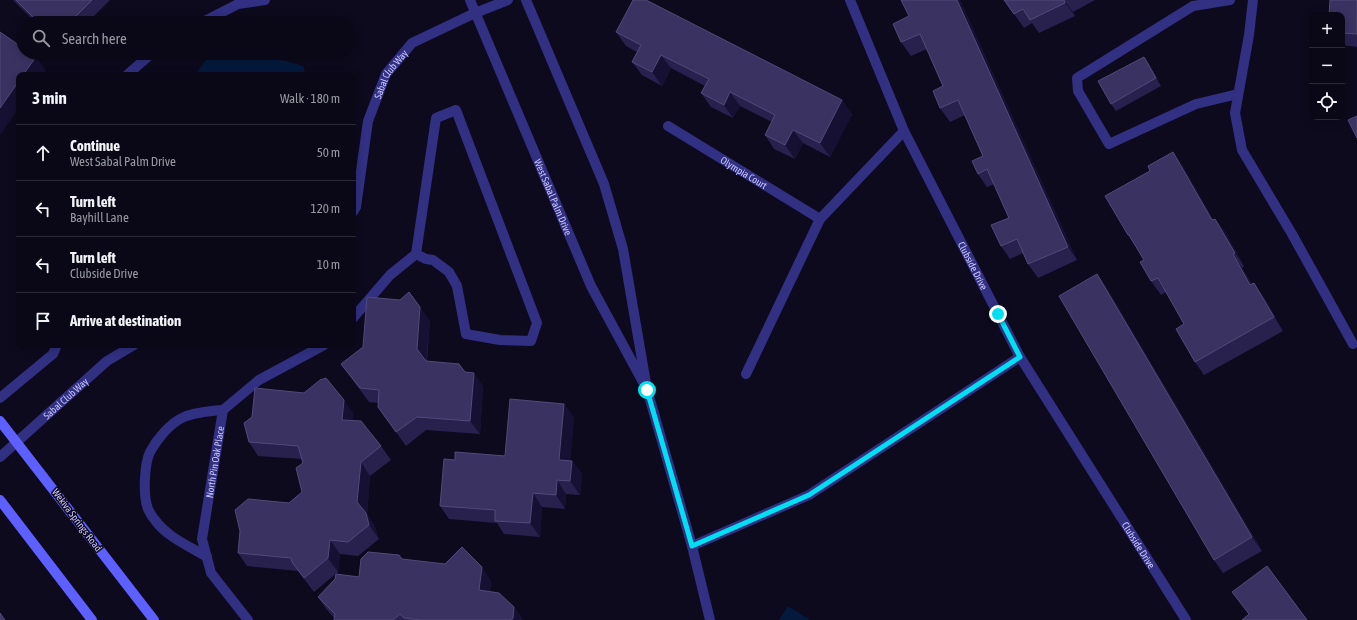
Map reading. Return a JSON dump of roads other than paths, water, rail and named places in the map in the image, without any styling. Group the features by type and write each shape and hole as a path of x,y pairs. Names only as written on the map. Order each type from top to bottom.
{"main road":[{"name":"Wekiva Springs Road","path":"0,421 154,620"},
{"path":"0,500 92,620"}],"street":[{"path":"215,16 238,4 264,0"},
{"name":"West Sabal Palm Drive","path":"470,0 590,286 647,390"},
{"name":"Sabal Club Way","path":"356,207 368,121 386,74 412,43 475,13 508,0"},
{"name":"West Sabal Palm Drive","path":"526,0 604,184 623,249 647,390 692,546 710,620"},
{"name":"Clubside Drive","path":"850,0 904,131 1020,357 1186,620"},
{"path":"1230,0 1193,6 1077,78 1078,91 1109,144 1196,104 1238,94"},
{"path":"1253,0 1249,35 1235,113 1242,150 1292,234 1353,344"},
{"path":"130,72 144,60"},
{"path":"356,315 390,275 416,254 436,118 456,110 537,323 531,341 500,340 466,334 457,286 449,272 433,260 426,259 416,254"},
{"name":"Olympia Court","path":"668,126 820,219"},
{"path":"746,374 820,219 904,131"},
{"path":"0,398 53,354 56,348"},
{"name":"Sabal Club Way","path":"0,457 107,361 129,348"},
{"path":"207,557 175,538 155,521 148,509 145,496 147,467 150,453 160,437 183,417 199,412 223,410 259,380 318,348"},
{"path":"692,546 809,495 1020,357"},
{"name":"North Pin Oak Place","path":"223,410 202,539 211,573 248,620"}],"water":[{"path":"206,60 282,60 303,66 305,72 197,72"},
{"path":"788,606 810,620 779,620"}]}
